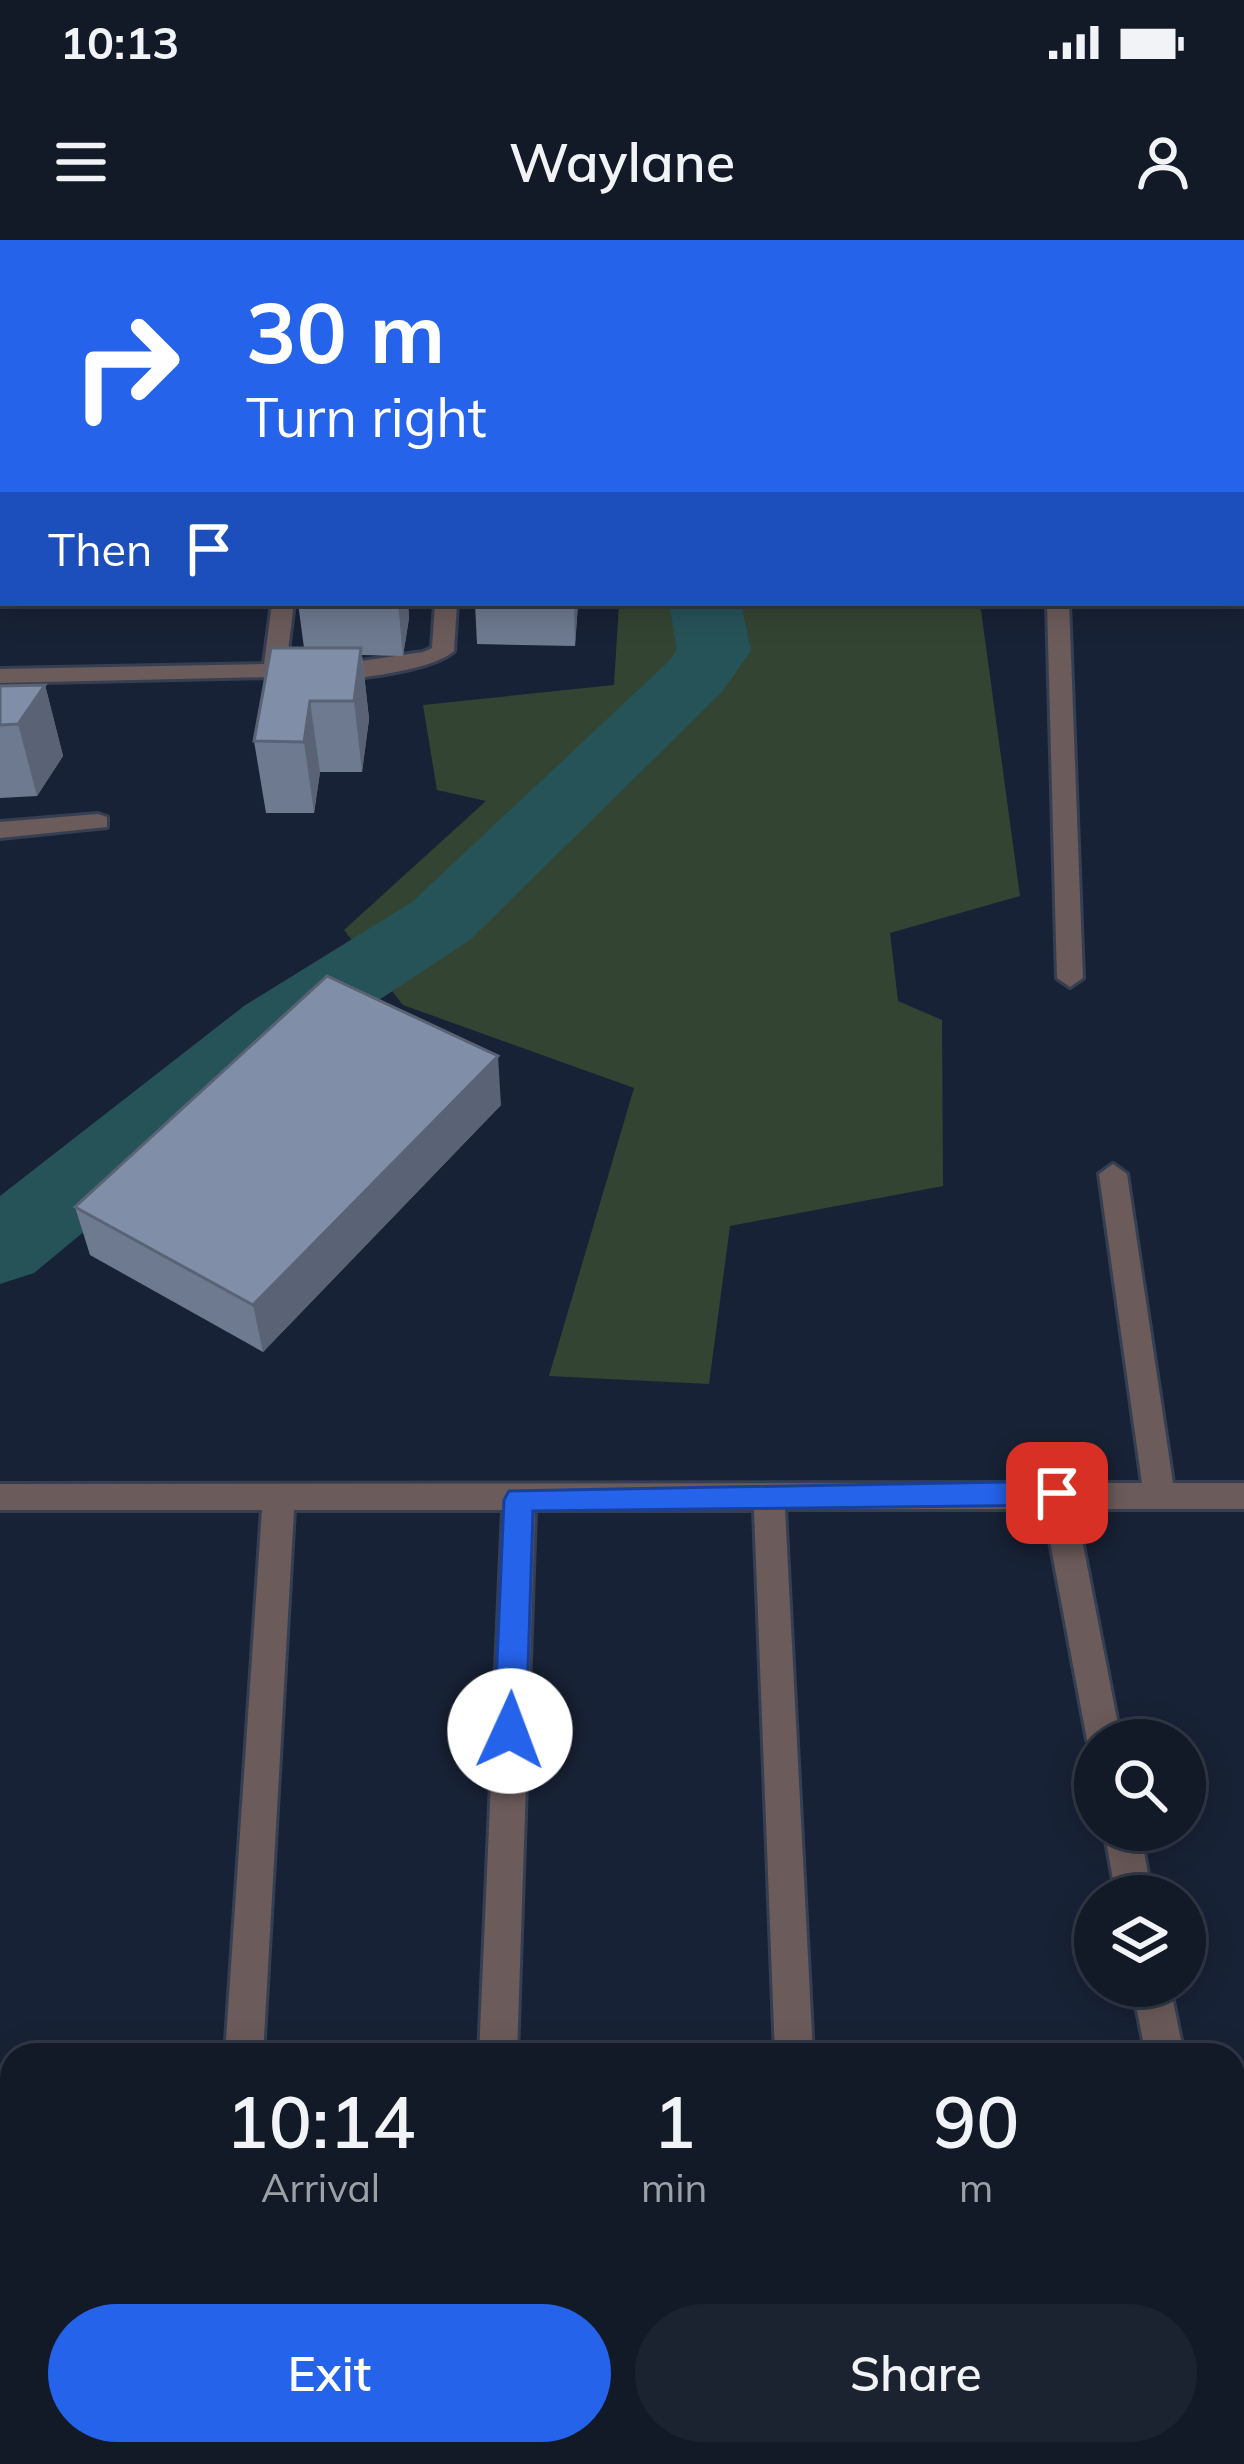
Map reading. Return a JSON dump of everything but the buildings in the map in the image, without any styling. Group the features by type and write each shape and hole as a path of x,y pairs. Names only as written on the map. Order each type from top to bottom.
{"street":[{"path":"261,240 286,240"},
{"path":"274,670 283,606"},
{"path":"0,676 274,670 298,677 429,658 443,651 446,606"},
{"path":"1058,606 1070,978"},
{"path":"0,830 98,822"},
{"path":"1112,1174 1159,1495"},
{"path":"1057,1493 1100,1719"},
{"path":"245,2043 278,1496"},
{"path":"0,1497 1244,1496"},
{"path":"769,1499 793,2043"},
{"path":"498,2043 519,1500"},
{"path":"1155,2007 1163,2043"}],"green space":[{"path":"619,606 980,606 1020,896 890,933 898,1001 942,1020 943,1186 730,1226 709,1384 549,1376 634,1088 403,1005 344,930 486,801 437,790 423,705 614,685"}],"waterway":[{"path":"0,1248 275,1027 441,921 695,677 714,651 706,606"}],"route":[{"path":"510,1731 519,1500 1057,1493"}]}
